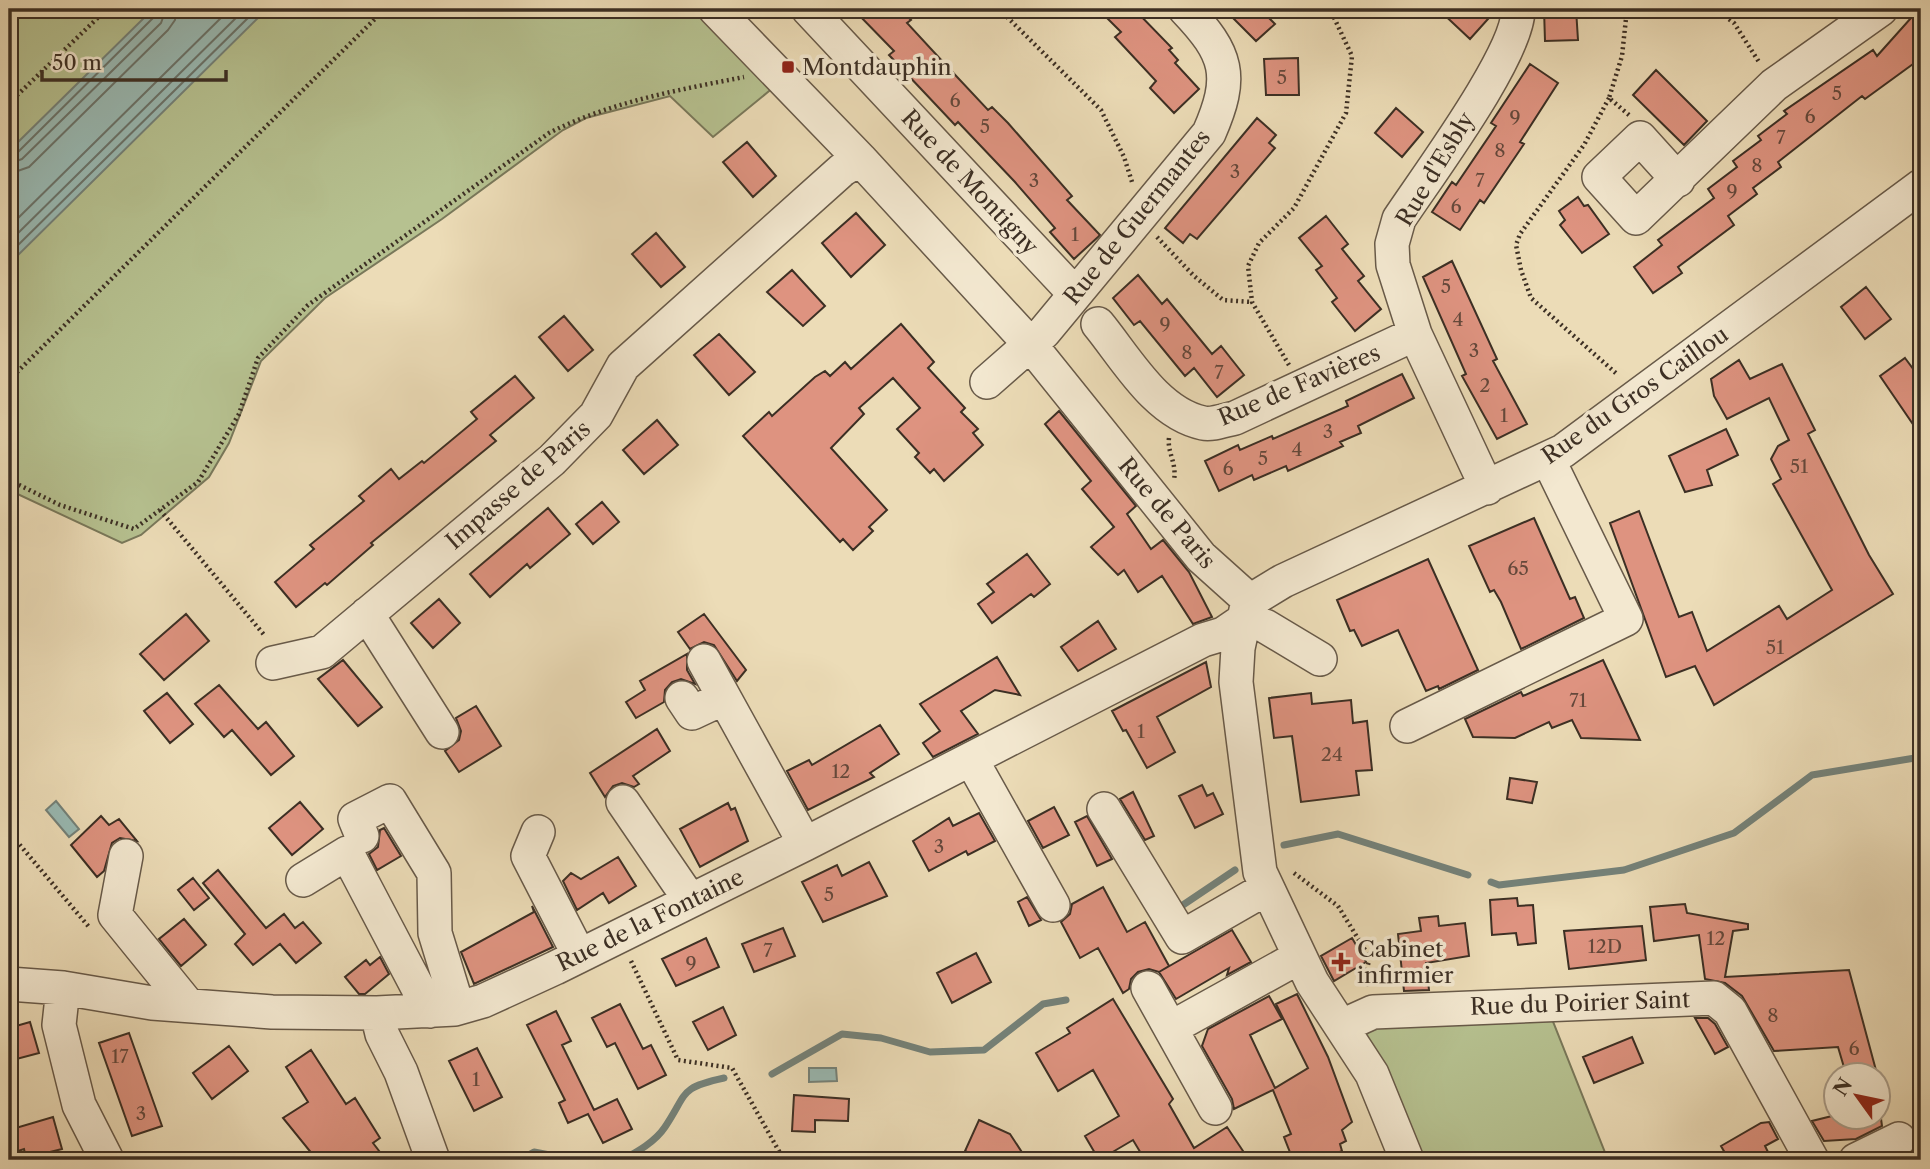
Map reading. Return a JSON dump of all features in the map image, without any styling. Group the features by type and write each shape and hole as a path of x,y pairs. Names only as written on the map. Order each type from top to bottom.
{"street":[{"name":"Rue de Paris","path":"715,9 860,159 1029,343 1200,557 1252,616 1320,659"},
{"name":"Rue de Montigny","path":"808,9 1075,294"},
{"name":"Rue de Guermantes","path":"987,383 1044,332 1209,133 1222,103 1226,73 1215,48 1185,9"},
{"name":"Rue d'Esbly","path":"1487,488 1415,334 1394,265 1392,244 1399,219 1493,76 1509,44 1518,9"},
{"path":"1678,180 1640,138 1599,177 1636,218 1678,180 1774,85 1881,9"},
{"name":"Impasse de Paris","path":"279,662 322,652 552,460 596,415 623,366 842,170 860,159"},
{"name":"Rue du Gros Caillou","path":"1252,616 1283,581 1563,451 1921,186"},
{"name":"Rue de Favières","path":"1098,324 1158,398 1182,416 1206,424 1235,418 1415,334"},
{"path":"1407,726 1626,619 1548,459"},
{"path":"367,614 442,732"},
{"path":"1252,616 1236,682 1260,872 1278,878"},
{"name":"Rue de la Fontaine","path":"9,984 272,1012 377,1013 444,1010 483,1001 805,844 1203,640 1223,634 1252,616"},
{"path":"704,661 805,844"},
{"path":"682,698 692,713 724,698"},
{"path":"971,759 1053,905"},
{"path":"362,836 355,819 390,801 434,873 435,933 444,1010"},
{"path":"623,802 690,900"},
{"path":"1104,809 1182,937 1278,878"},
{"path":"538,832 528,856 579,955"},
{"path":"303,880 347,853 444,1010"},
{"path":"126,856 115,915 188,1005"},
{"path":"1278,878 1299,957 1372,1074 1399,1158"},
{"path":"1171,1028 1299,957"},
{"path":"63,988 59,1025 79,1105 107,1160"},
{"path":"1149,988 1215,1108"},
{"name":"Rue du Poirier Saint","path":"1342,1026 1373,1012 1714,998 1730,1012 1812,1160"},
{"path":"377,1013 382,1034 401,1072 433,1160"},
{"path":"1856,1160 1899,1139"}],"path":[{"path":"9,103 107,9"},
{"path":"9,380 385,9"},
{"path":"999,9 1101,110 1125,157 1142,215 1151,231 1223,300 1252,302"},
{"path":"1301,387 1252,302 1248,267 1259,243 1294,208 1346,113 1352,56 1330,9"},
{"path":"1625,381 1531,298 1516,245 1529,220 1584,145 1609,98 1622,56 1627,9"},
{"path":"1716,9 1734,23 1774,85"},
{"path":"9,480 60,505 134,530 198,482 239,414 258,358 309,305 549,133 586,114 753,75"},
{"path":"1609,98 1627,112 1640,138"},
{"path":"1173,409 1168,444 1177,464 1174,484"},
{"path":"160,510 279,662"},
{"path":"9,832 90,928"},
{"path":"1278,878 1338,906 1370,958 1366,971 1373,1012"},
{"path":"619,935 678,1060 732,1068 784,1160"}],"green space":[{"path":"9,9 700,9 774,87 713,137 670,96 586,118 563,130 442,219 325,298 261,361 229,443 209,477 141,535 122,543 9,490"},
{"path":"1550,1014 1608,1160 1418,1160 1365,1040 1370,1027"}],"water":[{"path":"153,9 267,9 10,263 9,151"},
{"path":"56,801 79,829 69,837 46,810"},
{"path":"809,1068 836,1068 837,1081 809,1082"}],"building":[{"path":"853,9 900,9 911,20 907,23 988,110 992,107 1008,123 1072,196 1067,200 1100,235 1074,259 1050,232 1055,228 1015,182 958,122 955,125 889,55 894,51"},
{"path":"1098,9 1134,9 1172,48 1169,50 1178,60 1175,63 1199,89 1174,113 1150,88 1156,81 1115,37 1121,32"},
{"path":"1224,9 1260,9 1275,24 1256,41"},
{"path":"1438,9 1497,9 1470,39"},
{"path":"1544,9 1576,9 1578,40 1545,41"},
{"path":"1919,9 1921,55 1913,64 1865,99 1862,96 1778,162 1781,167 1753,188 1757,194 1728,216 1734,225 1678,267 1682,273 1653,293 1634,267 1662,245 1658,240 1714,198 1708,189 1737,167 1733,161 1761,140 1758,136 1787,114 1784,111 1873,50 1877,56"},
{"path":"1298,58 1299,95 1266,95 1264,59"},
{"path":"1530,64 1558,83 1520,142 1524,144 1484,203 1480,200 1460,230 1432,212 1452,182 1456,185 1496,126 1491,123"},
{"path":"1656,70 1707,121 1684,145 1633,95"},
{"path":"1396,108 1423,132 1402,157 1375,133"},
{"path":"1257,118 1276,135 1269,143 1275,148 1197,239 1190,234 1183,243 1165,228"},
{"path":"747,142 776,176 753,197 723,162"},
{"path":"1578,197 1584,206 1588,205 1609,234 1582,253 1560,225 1565,220 1559,211"},
{"path":"856,213 885,245 851,277 822,243"},
{"path":"1326,216 1348,244 1342,249 1364,276 1358,281 1381,309 1355,331 1332,302 1337,298 1316,270 1322,266 1299,238"},
{"path":"656,233 685,267 661,287 632,254"},
{"path":"1452,261 1497,359 1493,361 1527,424 1497,439 1462,376 1466,374 1423,277"},
{"path":"792,270 825,306 803,326 767,292"},
{"path":"1138,275 1162,304 1167,299 1212,354 1221,346 1244,375 1217,397 1194,368 1185,376 1140,321 1134,325 1113,298"},
{"path":"1866,287 1891,319 1865,339 1841,307"},
{"path":"564,316 593,350 568,371 539,337"},
{"path":"901,324 934,362 928,368 965,408 961,412 978,429 973,433 983,445 944,481 934,469 930,473 915,457 919,453 897,429 920,408 893,378 859,408 864,414 831,448 887,510 869,527 873,531 853,550 843,539 840,542 743,436 769,412 772,416 815,377 825,371 830,376 845,362 851,369"},
{"path":"719,334 755,372 729,395 694,355"},
{"path":"1905,358 1914,370 1921,365 1921,436 1880,376"},
{"path":"1739,360 1750,379 1782,364 1815,430 1808,434 1869,555 1893,594 1714,705 1695,666 1666,677 1610,523 1639,511 1679,617 1692,612 1707,651 1779,606 1787,619 1832,590 1773,484 1781,479 1771,459 1778,446 1789,440 1769,398 1727,419 1714,396 1711,379"},
{"path":"1402,374 1414,398 1358,426 1361,433 1340,442 1343,446 1288,471 1286,466 1254,480 1252,475 1219,491 1205,461 1238,445 1240,450 1272,436 1273,439 1348,406 1346,401"},
{"path":"515,376 534,398 490,435 496,441 371,543 373,545 327,585 325,583 296,607 275,582 314,549 310,545 364,501 359,496 391,469 399,479 422,461 424,463 477,419 471,412"},
{"path":"1059,411 1136,506 1127,514 1151,549 1163,540 1189,572 1212,617 1193,624 1162,576 1138,592 1124,570 1118,575 1091,547 1114,527 1082,489 1091,481 1045,424"},
{"path":"657,420 678,445 644,474 623,450"},
{"path":"1726,429 1738,455 1707,470 1712,485 1685,492 1669,456"},
{"path":"602,502 619,522 593,544 576,524"},
{"path":"548,508 570,534 530,568 527,564 490,597 470,574"},
{"path":"1534,518 1570,599 1575,597 1584,618 1521,649 1501,602 1494,590 1490,592 1469,546"},
{"path":"1027,554 1050,584 1034,597 1031,594 992,623 978,604 994,592 987,584"},
{"path":"1428,559 1478,670 1439,689 1438,686 1426,691 1398,630 1362,646 1354,630 1350,631 1337,600"},
{"path":"439,599 460,623 433,648 411,623"},
{"path":"186,614 209,641 164,680 140,654"},
{"path":"704,614 746,670 737,681 714,645 704,642 690,649 678,632"},
{"path":"1098,621 1116,649 1078,671 1061,647"},
{"path":"687,654 687,670 695,684 681,679 672,682 665,690 664,702 636,718 626,702 645,690 640,681"},
{"path":"997,657 1020,695 995,690 961,711 978,734 933,757 923,743 940,731 920,704"},
{"path":"343,660 382,707 358,726 318,679"},
{"path":"1603,660 1640,740 1581,738 1572,720 1552,728 1549,722 1515,738 1473,737 1465,719 1521,692 1523,696"},
{"path":"1206,662 1211,687 1157,717 1175,752 1147,768 1112,711"},
{"path":"219,685 258,729 266,722 294,756 271,775 232,730 224,737 195,704"},
{"path":"167,693 193,724 170,743 144,711"},
{"path":"1311,693 1312,704 1351,700 1353,723 1367,721 1372,770 1356,771 1359,795 1301,802 1292,736 1274,738 1269,698"},
{"path":"476,706 501,746 459,772 445,751 459,740 461,731 456,718"},
{"path":"880,725 899,754 870,773 874,777 808,810 787,771 809,760 812,765"},
{"path":"657,729 670,751 633,776 639,784 634,787 622,783 613,786 605,797 590,773"},
{"path":"1510,778 1537,782 1532,803 1507,799"},
{"path":"1202,785 1207,796 1213,793 1223,814 1195,828 1179,796"},
{"path":"1133,792 1154,836 1145,840 1120,799"},
{"path":"300,802 323,829 292,855 269,828"},
{"path":"728,803 731,810 735,808 748,841 700,867 680,829"},
{"path":"1054,807 1069,835 1043,848 1028,821"},
{"path":"979,813 995,841 968,855 966,851 929,871 913,841 949,818 953,826"},
{"path":"101,816 109,825 119,819 137,841 120,838 112,843 104,871 97,877 71,845"},
{"path":"1087,816 1112,859 1097,866 1075,822"},
{"path":"384,828 401,856 377,870 369,854 378,847 380,830"},
{"path":"618,857 636,886 609,903 603,893 577,910 563,881 571,873 581,879"},
{"path":"869,862 887,896 823,922 802,882 837,865 842,876"},
{"path":"218,870 266,928 284,914 295,928 303,922 321,943 296,963 280,944 253,965 235,944 245,934 203,883"},
{"path":"193,878 209,898 194,910 178,890"},
{"path":"1103,887 1127,932 1145,922 1169,966 1159,972 1149,969 1138,972 1131,979 1129,989 1123,993 1098,948 1080,958 1061,922 1070,914 1072,904"},
{"path":"1027,897 1041,920 1029,926 1018,902"},
{"path":"1517,898 1518,906 1533,905 1536,943 1518,945 1516,933 1492,935 1490,900"},
{"path":"1685,904 1687,913 1748,924 1748,929 1733,931 1725,977 1849,970 1873,1060 1842,1060 1838,1047 1774,1051 1742,996 1725,983 1705,979 1699,935 1654,941 1650,907"},
{"path":"532,906 553,947 474,984 461,952 534,912"},
{"path":"1438,916 1439,926 1465,923 1469,956 1426,963 1429,990 1404,991 1398,934 1421,931 1419,918"},
{"path":"184,919 206,945 181,966 159,939"},
{"path":"1642,926 1646,960 1569,969 1564,931"},
{"path":"783,928 795,956 754,972 742,944"},
{"path":"1232,930 1251,962 1227,975 1229,968 1176,999 1159,972"},
{"path":"706,938 719,967 676,986 662,959"},
{"path":"1352,938 1366,962 1334,981 1321,956"},
{"path":"976,953 991,982 952,1003 937,973"},
{"path":"380,957 389,974 365,994 359,994 345,977 366,960 370,965"},
{"path":"1297,994 1328,1057 1352,1122 1342,1130 1346,1141 1340,1144 1342,1151 1330,1156 1332,1160 1293,1160 1284,1137 1291,1134 1273,1090 1234,1109 1232,1099 1202,1046 1208,1029 1269,996 1282,1019 1250,1035 1275,1088 1308,1068 1276,1004"},
{"path":"1113,999 1173,1099 1169,1104 1194,1148 1227,1127 1249,1160 1145,1160 1133,1140 1099,1160 1085,1136 1119,1116 1093,1070 1058,1091 1036,1053 1070,1033 1067,1028"},
{"path":"620,1004 643,1049 651,1045 666,1075 638,1089 615,1043 607,1047 592,1018"},
{"path":"723,1007 736,1035 708,1050 693,1022"},
{"path":"556,1011 571,1041 562,1045 594,1110 617,1099 632,1129 603,1143 588,1114 568,1123 559,1103 565,1100 527,1025"},
{"path":"1695,1018 1708,1018 1715,1024 1728,1047 1715,1054"},
{"path":"30,1022 39,1053 9,1061 9,1028"},
{"path":"129,1033 162,1126 132,1136 99,1043"},
{"path":"1632,1037 1643,1063 1594,1083 1583,1057"},
{"path":"229,1046 248,1071 212,1099 193,1073"},
{"path":"477,1048 502,1097 474,1111 449,1061"},
{"path":"311,1050 346,1104 355,1098 380,1138 373,1143 386,1160 317,1160 283,1118 308,1102 286,1067"},
{"path":"794,1095 849,1099 848,1121 815,1120 815,1132 792,1131"},
{"path":"53,1117 62,1149 26,1158 24,1149 9,1154 9,1130"},
{"path":"1822,1118 1822,1130 1874,1130 1856,1139 1824,1141 1812,1121"},
{"path":"979,1120 1010,1134 1027,1160 983,1160 965,1151"},
{"path":"1769,1122 1778,1139 1765,1146 1768,1152 1753,1160 1729,1160 1721,1146 1761,1123"}],"waterway":[{"path":"1491,882 1499,885 1624,870 1734,833 1812,775 1921,757"},
{"path":"1284,845 1338,834 1468,875"},
{"path":"1177,909 1235,870"},
{"path":"772,1074 842,1034 881,1038 930,1052 984,1050 1043,1004 1066,1000"},
{"path":"622,1160 656,1137 691,1089 724,1078"},
{"path":"519,1160 534,1152 576,1160"}],"place":[{"name":"Montdauphin","path":"788,67"},
{"name":"Cabinet infirmier","path":"1341,962"}]}
